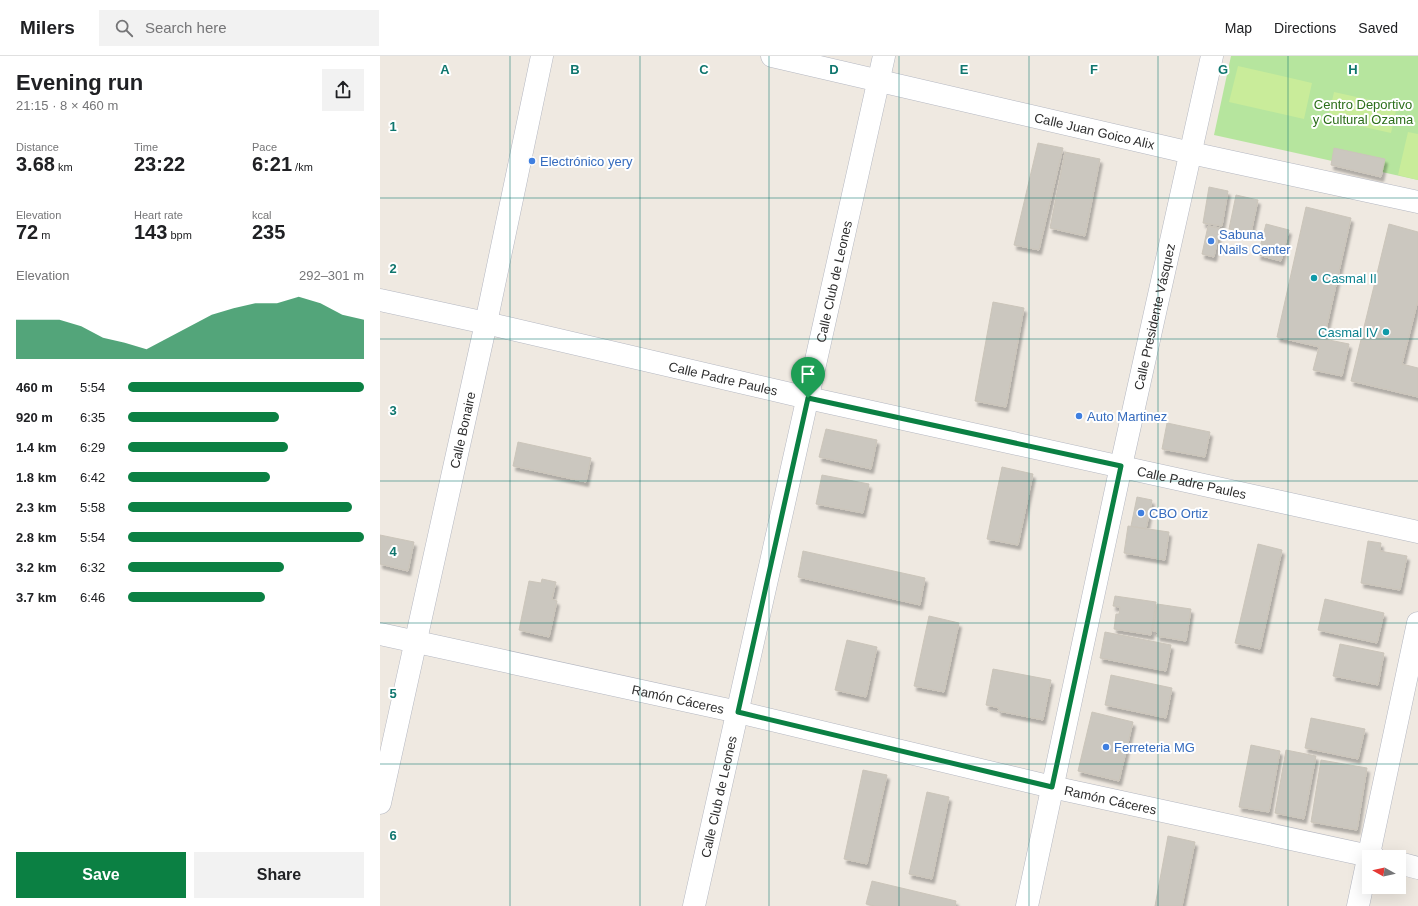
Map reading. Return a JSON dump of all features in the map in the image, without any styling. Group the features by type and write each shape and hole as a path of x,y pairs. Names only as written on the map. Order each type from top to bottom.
{"street":[{"name":"Calle Bonaire","path":"380,803 486,323 542,56"},
{"name":"Calle Juan Goico Alix","path":"772,56 878,82 1191,153 1418,202"},
{"name":"Calle Club de Leones","path":"694,906 884,56"},
{"name":"Calle Presidente Vásquez","path":"1027,906 1121,466 1212,56"},
{"name":"Calle Padre Paules","path":"380,300 486,323 808,398 1418,532"},
{"path":"1372,850 1418,623"},
{"name":"Ramón Cáceres","path":"380,634 738,712 1052,787 1362,854"},
{"path":"1406,865 1418,868"},
{"path":"1358,906 1362,891"}],"green space":[{"name":"Centro Deportivo y Cultural Ozama","path":"1231,56 1418,56 1418,180 1214,135"},
{"path":"1238,66 1312,83 1304,119 1229,102"},
{"path":"1334,92 1397,106 1391,133 1328,119"},
{"path":"1408,132 1418,134 1418,180 1398,175"}],"building":[{"path":"1038,143 1063,148 1039,250 1014,245"},
{"path":"1334,148 1385,159 1381,177 1331,165"},
{"path":"1065,152 1100,159 1085,236 1050,228"},
{"path":"1209,187 1228,191 1222,226 1203,223"},
{"path":"1236,195 1258,200 1251,233 1229,229"},
{"name":"Casmal II","path":"1306,207 1351,218 1324,339 1349,344 1342,376 1313,370 1319,347 1277,337"},
{"path":"1266,224 1289,230 1281,261 1258,255"},
{"name":"Casmal IV","path":"1389,224 1418,232 1418,300 1402,364 1418,368 1418,397 1351,381"},
{"name":"Sabuna Nails Center","path":"1208,226 1220,228 1214,257 1202,254"},
{"path":"993,302 1024,308 1006,407 975,401"},
{"path":"1167,423 1210,432 1205,457 1162,449"},
{"path":"826,429 877,440 871,469 819,457"},
{"path":"518,442 591,458 586,482 513,466"},
{"path":"1002,467 1033,474 1018,545 987,539"},
{"path":"822,475 869,484 863,513 816,504"},
{"name":"CBO Ortiz","path":"1137,497 1152,500 1146,529 1131,526"},
{"path":"1128,526 1169,532 1165,560 1124,553"},
{"path":"380,535 414,542 408,571 380,564"},
{"path":"1368,541 1381,543 1380,551 1407,556 1400,590 1361,583"},
{"path":"1258,544 1282,550 1260,649 1235,643"},
{"path":"803,551 925,578 920,605 798,577"},
{"path":"542,579 556,582 552,599 557,601 549,637 519,630 529,581 541,583"},
{"path":"1115,596 1156,602 1151,635 1114,629 1116,614 1119,614 1120,607 1113,606"},
{"path":"1325,599 1384,613 1377,643 1318,630"},
{"path":"1157,604 1191,609 1186,641 1157,636 1158,632 1153,631"},
{"path":"929,616 959,623 944,692 914,686"},
{"path":"1105,632 1171,645 1166,671 1100,658"},
{"path":"847,640 877,647 866,697 835,690"},
{"path":"1340,644 1384,653 1378,685 1333,676"},
{"path":"993,669 1051,680 1043,720 998,711 999,708 986,705"},
{"path":"1111,675 1172,688 1166,718 1105,705"},
{"name":"Ferreteria MG","path":"1092,712 1133,722 1119,781 1078,771"},
{"path":"1311,718 1365,729 1358,759 1305,748"},
{"path":"1251,745 1280,751 1269,812 1239,807"},
{"path":"1286,750 1316,756 1304,819 1275,813"},
{"path":"1321,760 1367,768 1357,830 1311,822"},
{"path":"863,770 887,775 867,864 844,859"},
{"path":"927,792 949,797 932,879 909,874"},
{"path":"1168,836 1195,842 1182,906 1155,906"},
{"path":"872,881 956,901 955,906 875,906 866,904"}],"place":[{"name":"Electrónico yery","path":"532,161"},
{"name":"Sabuna Nails Center","path":"1211,241"},
{"name":"Casmal II","path":"1314,278"},
{"name":"Casmal IV","path":"1386,332"},
{"name":"Auto Martinez","path":"1079,416"},
{"name":"CBO Ortiz","path":"1141,513"},
{"name":"Ferreteria MG","path":"1106,747"}],"route":[{"path":"808,398 1121,466 1052,787 738,712 808,398"}]}
